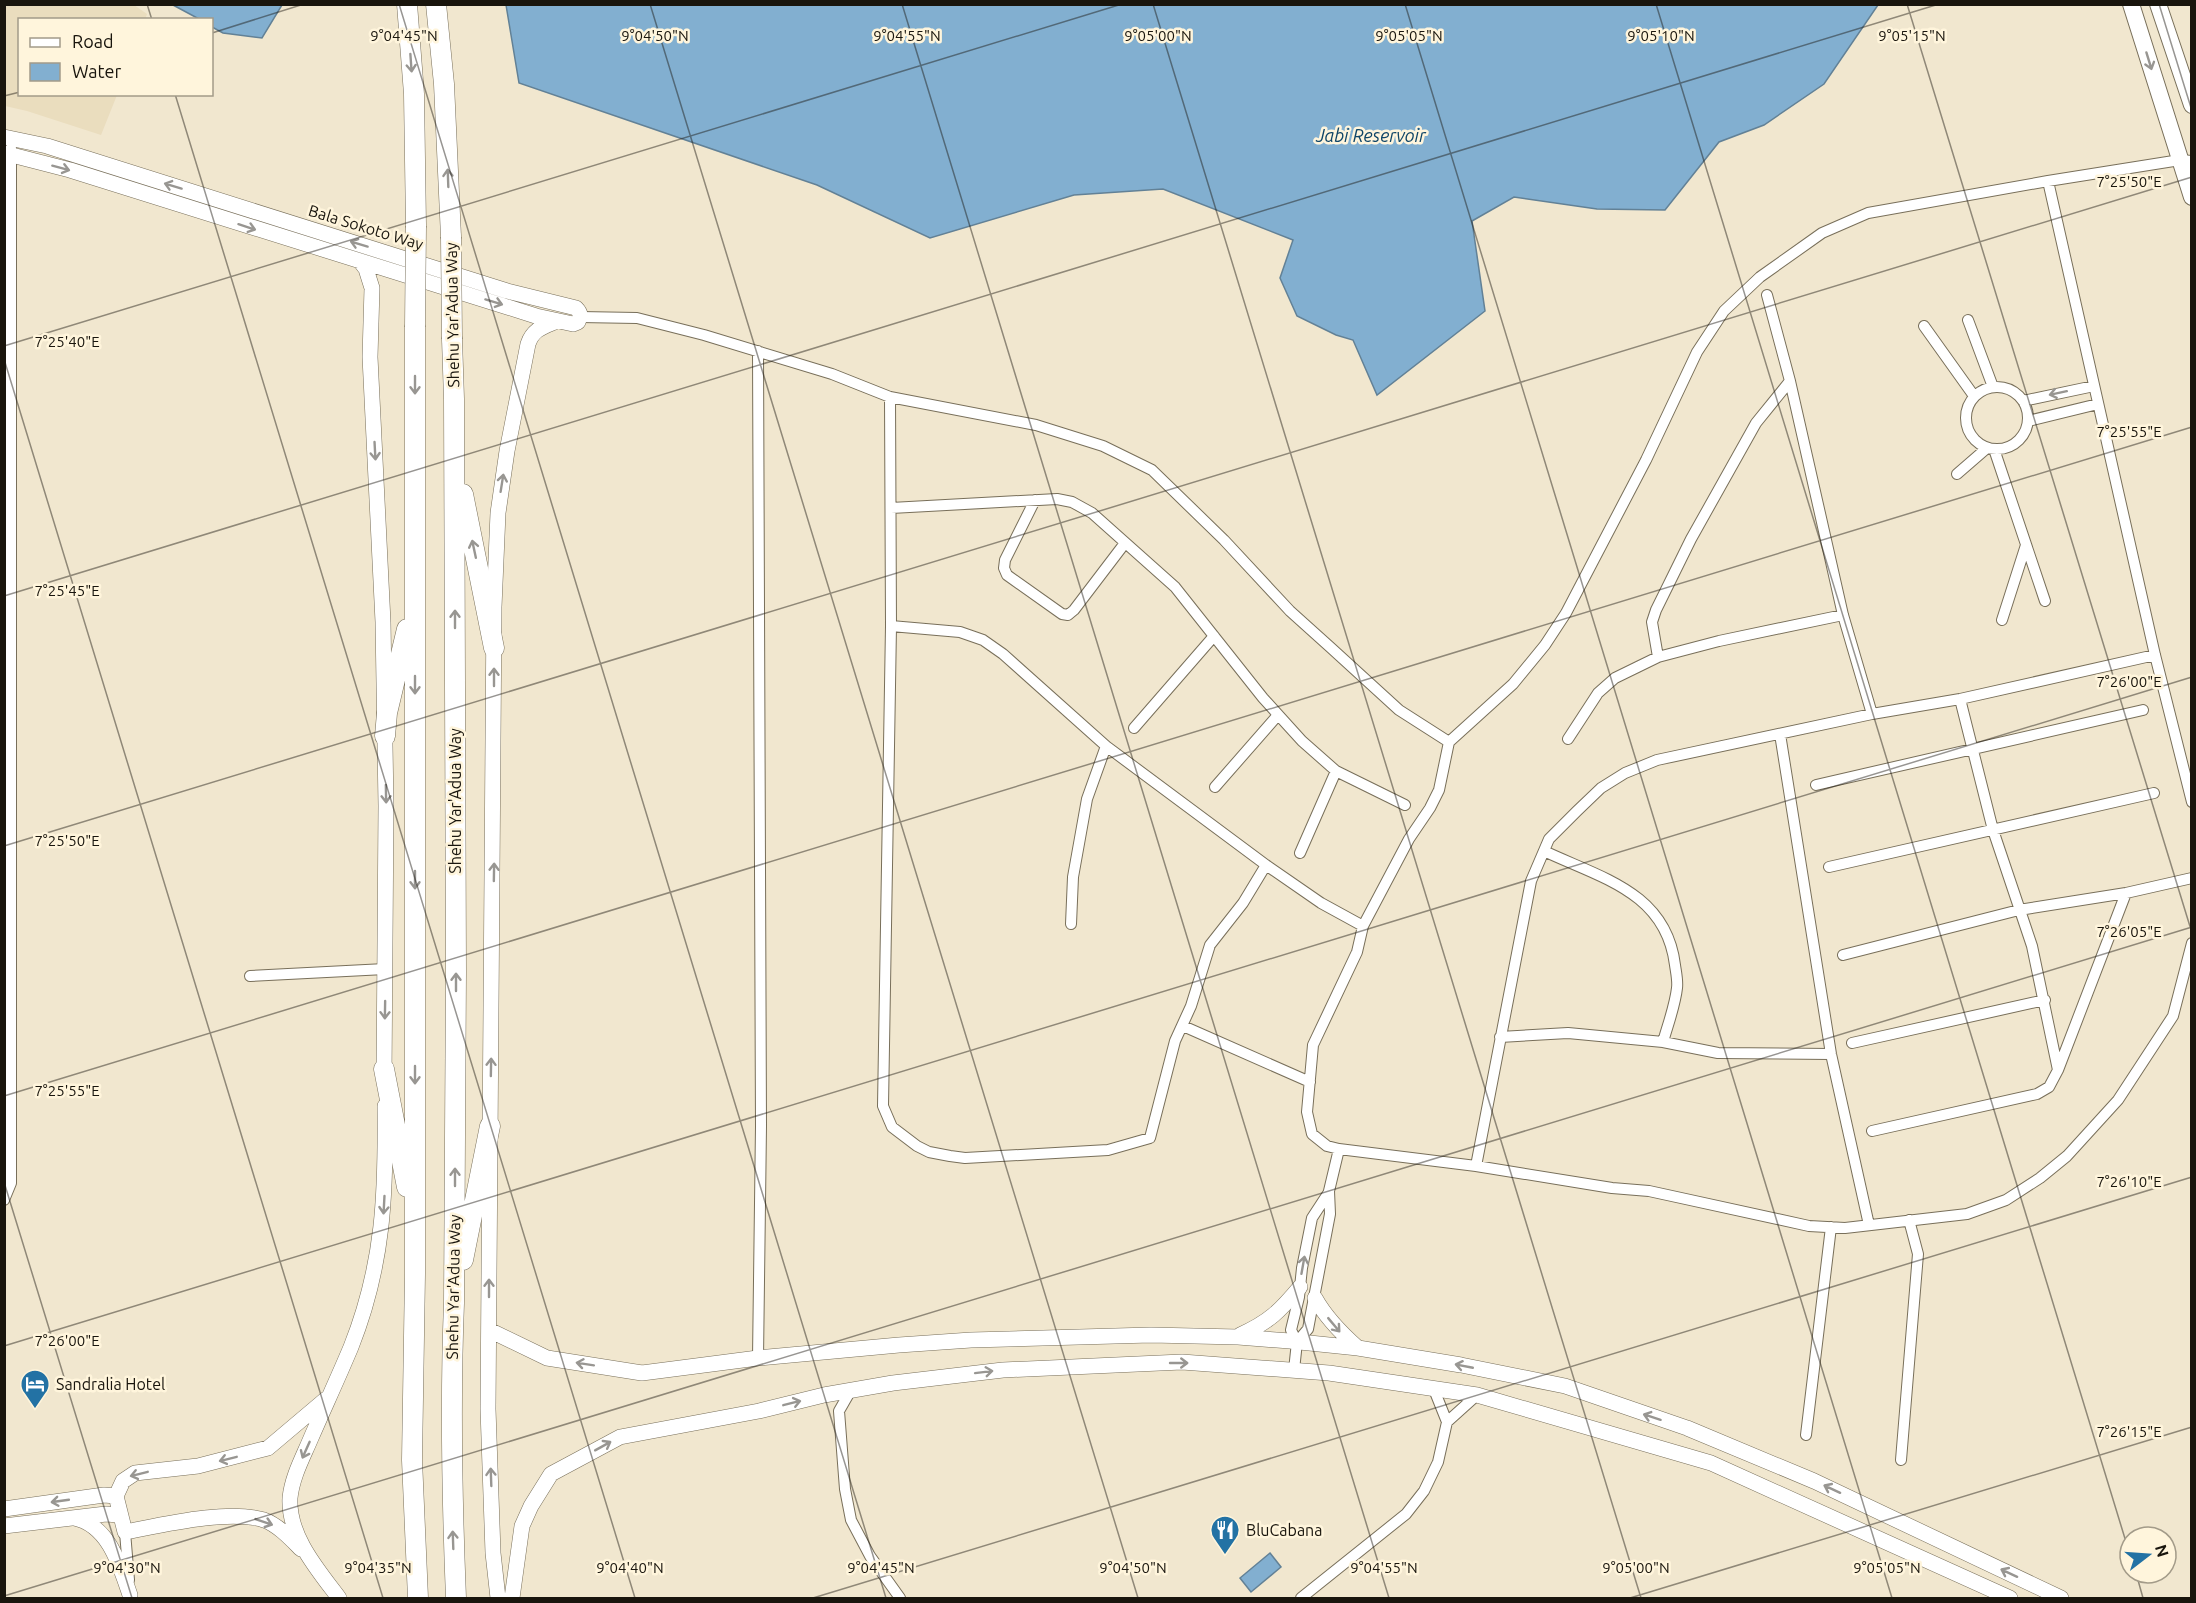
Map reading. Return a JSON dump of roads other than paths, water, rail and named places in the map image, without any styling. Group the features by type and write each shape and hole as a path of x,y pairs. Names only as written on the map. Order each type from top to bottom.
{"highway":[{"path":"407,4 414,94 416,226 416,1274 412,1460 418,1599"},
{"name":"Shehu Yar'Adua Way","path":"436,4 444,84 451,237 454,399 456,983 452,1349 456,1599"},
{"path":"454,399 461,481 494,648"},
{"path":"385,736 390,697 407,628 415,521"},
{"path":"384,1069 408,1195 416,1274"},
{"path":"454,1304 490,1126"}],"main road":[{"path":"2158,4 2192,105"},
{"path":"2132,5 2186,160 2192,197"}],"street":[{"path":"4,1200 11,1183 8,137"},
{"name":"Bala Sokoto Way","path":"7,154 70,170 528,313 573,324 580,317 580,312 576,308 507,291 47,146 8,137"},
{"path":"2186,160 2048,181 1868,213 1822,233 1760,277 1724,311 1697,352 1641,470 1566,613 1545,645 1513,684 1449,742 1439,790 1409,839 1363,926 1357,952 1314,1045 1307,1112 1312,1134 1328,1146 1339,1149 1476,1166 1612,1188 1649,1191 1809,1226 1869,1225 1967,1214 2006,1200 2040,1178 2067,1156 2118,1100 2173,1016 2192,943"},
{"path":"2048,181 2156,655 2192,802"},
{"path":"372,288 380,268 392,260 406,259"},
{"path":"339,1599 316,1566 295,1527 290,1499 298,1468 363,1313 377,1256 383,1219 385,1176 385,736 383,622 370,357 372,288 366,268 360,261"},
{"path":"507,291 523,301 528,313 528,344"},
{"path":"1767,295 1790,381 1843,615 1872,714"},
{"path":"580,317 637,318 832,374 890,397 1036,425 1103,446 1152,470 1224,540 1290,611 1399,710 1449,742"},
{"path":"1968,320 1993,387"},
{"path":"498,1599 494,1561 488,1409 494,648 498,513 507,451 528,344 535,331 557,321"},
{"path":"1924,326 1974,396"},
{"path":"758,351 761,1126 758,1358"},
{"path":"1658,657 1652,622 1656,610 1691,539 1756,423 1790,381"},
{"path":"2023,401 2094,386"},
{"path":"1993,387 2013,391 2023,401 2028,421 2020,440 2008,447 1991,449 1981,445 1971,435 1966,422 1967,408 1974,396 1993,387"},
{"path":"890,397 891,626 883,1106 892,1127 929,1152 965,1158 1108,1150 1150,1138 1174,1041 1191,1006 1210,945 1243,903 1266,865"},
{"path":"2028,421 2098,404"},
{"path":"1957,474 1991,449"},
{"path":"1991,449 2045,601"},
{"path":"891,508 1057,499 1072,502 1092,513 1175,587 1278,715 1302,741 1336,771 1405,805"},
{"path":"1035,500 1005,560 1004,568 1007,575 1062,614 1068,615 1074,610 1125,543"},
{"path":"2002,620 2026,544"},
{"path":"1568,739 1598,693 1615,678 1658,657 1719,641 1843,615"},
{"path":"891,626 960,632 983,640 1003,654 1106,746 1266,865 1321,903 1363,926"},
{"path":"1134,728 1215,636"},
{"path":"1476,1166 1532,881 1549,839 1601,789 1625,773 1657,760 1872,714 1960,699 2156,655"},
{"path":"1960,699 1993,830 2032,946 2058,1070"},
{"path":"1816,785 2143,710"},
{"path":"1215,787 1278,715"},
{"path":"1780,734 1831,1054 1869,1225"},
{"path":"1071,924 1073,877 1087,799 1106,746"},
{"path":"1300,853 1336,771"},
{"path":"1829,867 2154,793"},
{"path":"1544,851 1629,891 1649,906 1664,928 1673,949 1678,987 1663,1042"},
{"path":"1843,955 2019,910 2126,893 2192,878"},
{"path":"1872,1131 2037,1094 2049,1087 2058,1070 2126,893"},
{"path":"250,976 385,969"},
{"path":"1852,1043 2044,1000"},
{"path":"1183,1026 1310,1082"},
{"path":"1500,1037 1568,1033 1663,1042 1718,1053 1831,1054"},
{"path":"1294,1370 1298,1342 1308,1329 1315,1298 1330,1214 1329,1191 1339,1149"},
{"path":"1298,1342 1291,1330 1312,1218 1329,1191"},
{"path":"1901,1460 1918,1254 1909,1220"},
{"path":"1806,1435 1831,1227"},
{"path":"1238,1336 1261,1326 1281,1310 1300,1287"},
{"path":"1315,1298 1341,1333 1359,1348"},
{"path":"489,1330 547,1358 642,1372 758,1358 971,1340 1151,1335 1238,1336 1359,1348 1461,1365 1565,1386 1687,1428 1814,1481 2061,1599"},
{"path":"512,1599 522,1526 531,1506 551,1474 620,1437 759,1412 824,1395 893,1383 1015,1370 1182,1362 1294,1370 1433,1387 1478,1395 1711,1463 2010,1599"},
{"path":"1301,1599 1406,1514 1417,1502 1438,1462 1447,1422 1433,1387"},
{"path":"851,1390 839,1411 844,1489 851,1520 870,1556 900,1599"},
{"path":"824,1395 839,1411"},
{"path":"1447,1422 1478,1395"},
{"path":"4,1509 110,1495 123,1481 135,1473 231,1459 268,1448 329,1396"},
{"path":"110,1495 112,1515 125,1532 130,1597"},
{"path":"4,1526 112,1515"},
{"path":"125,1532 227,1517 264,1520 294,1542 316,1566"},
{"path":"74,1518 84,1520 106,1540 115,1553 130,1597"},
{"path":"494,1561 516,1562"}],"water":[{"name":"Jabi Reservoir","path":"506,4 1878,5 1824,84 1764,125 1719,142 1665,210 1597,209 1514,197 1472,221 1485,311 1377,395 1353,340 1336,335 1297,316 1280,278 1293,240 1163,189 1074,195 930,238 817,185 519,83"},
{"path":"173,5 282,5 262,38 223,33 213,28 213,18 197,18"},
{"path":"1270,1553 1281,1567 1251,1592 1240,1578"}],"place":[{"name":"Sandralia Hotel","path":"35,1410"},
{"name":"BluCabana","path":"1225,1556"}]}
